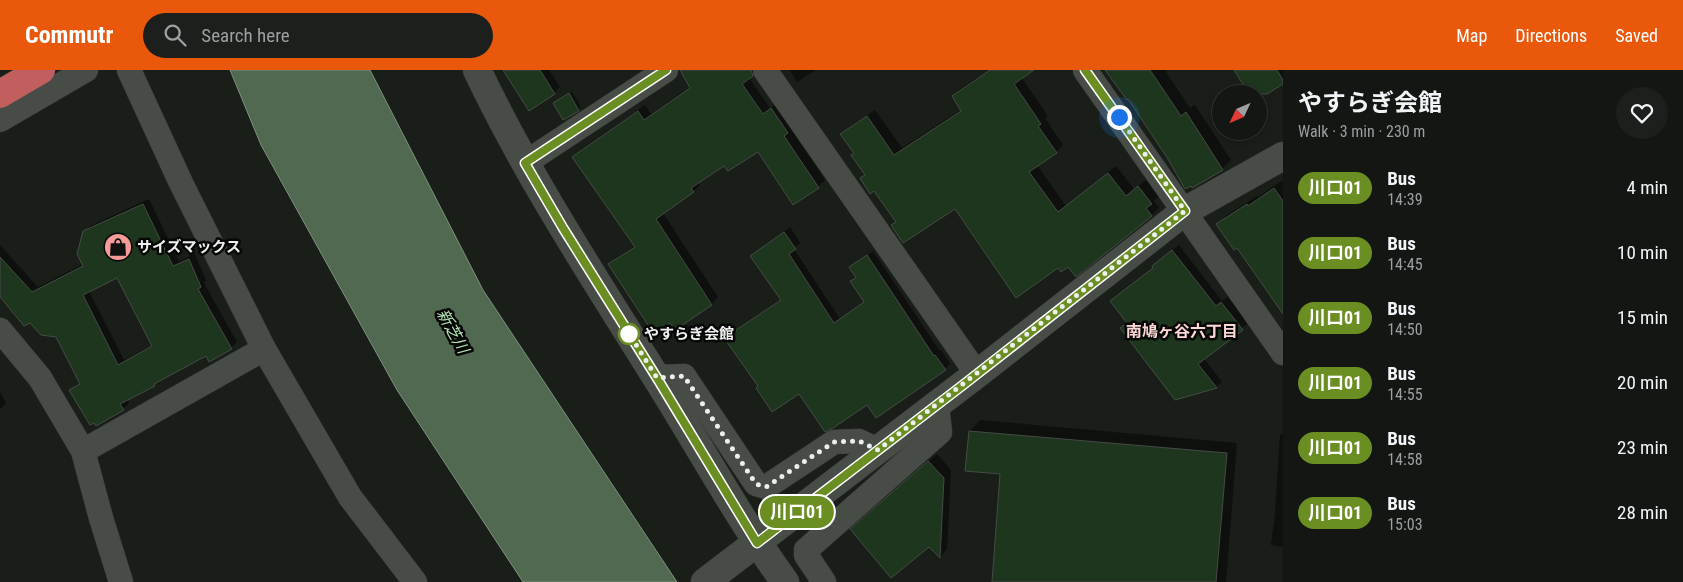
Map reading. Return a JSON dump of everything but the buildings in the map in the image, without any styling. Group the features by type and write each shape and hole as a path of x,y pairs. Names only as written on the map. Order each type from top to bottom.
{"highway":[{"path":"0,94 41,70"}],"street":[{"path":"0,120 86,70"},
{"path":"129,70 181,183 264,349 350,496 415,582"},
{"path":"477,70 500,118 525,163 599,288 657,378 748,549 785,582"},
{"path":"525,163 666,70"},
{"path":"765,70 977,374"},
{"path":"1085,70 1283,353"},
{"path":"705,582 936,406 1185,211 1283,156"},
{"path":"0,330 40,378 83,451 121,582"},
{"path":"83,451 264,349"},
{"path":"657,378 684,376 756,484 766,487 834,442 859,441 878,450"},
{"path":"824,582 806,555 806,550 940,432 936,406"}],"water":[{"name":"新芝川","path":"230,70 370,70 483,290 677,582 523,582 397,390 261,145"}],"bus line":[{"name":"川口01","path":"666,70 525,163 599,288 657,378 757,543 1185,211 1085,70"}],"place":[{"name":"サイズマックス","path":"118,247"},
{"name":"やすらぎ会館","path":"629,334"}],"district":[{"name":"南鳩ヶ谷六丁目","path":"1182,331"}],"route":[{"path":"629,334 628,332 657,378 684,376 756,484 766,487 834,442 859,441 878,450 1185,211 1119,117"}]}
